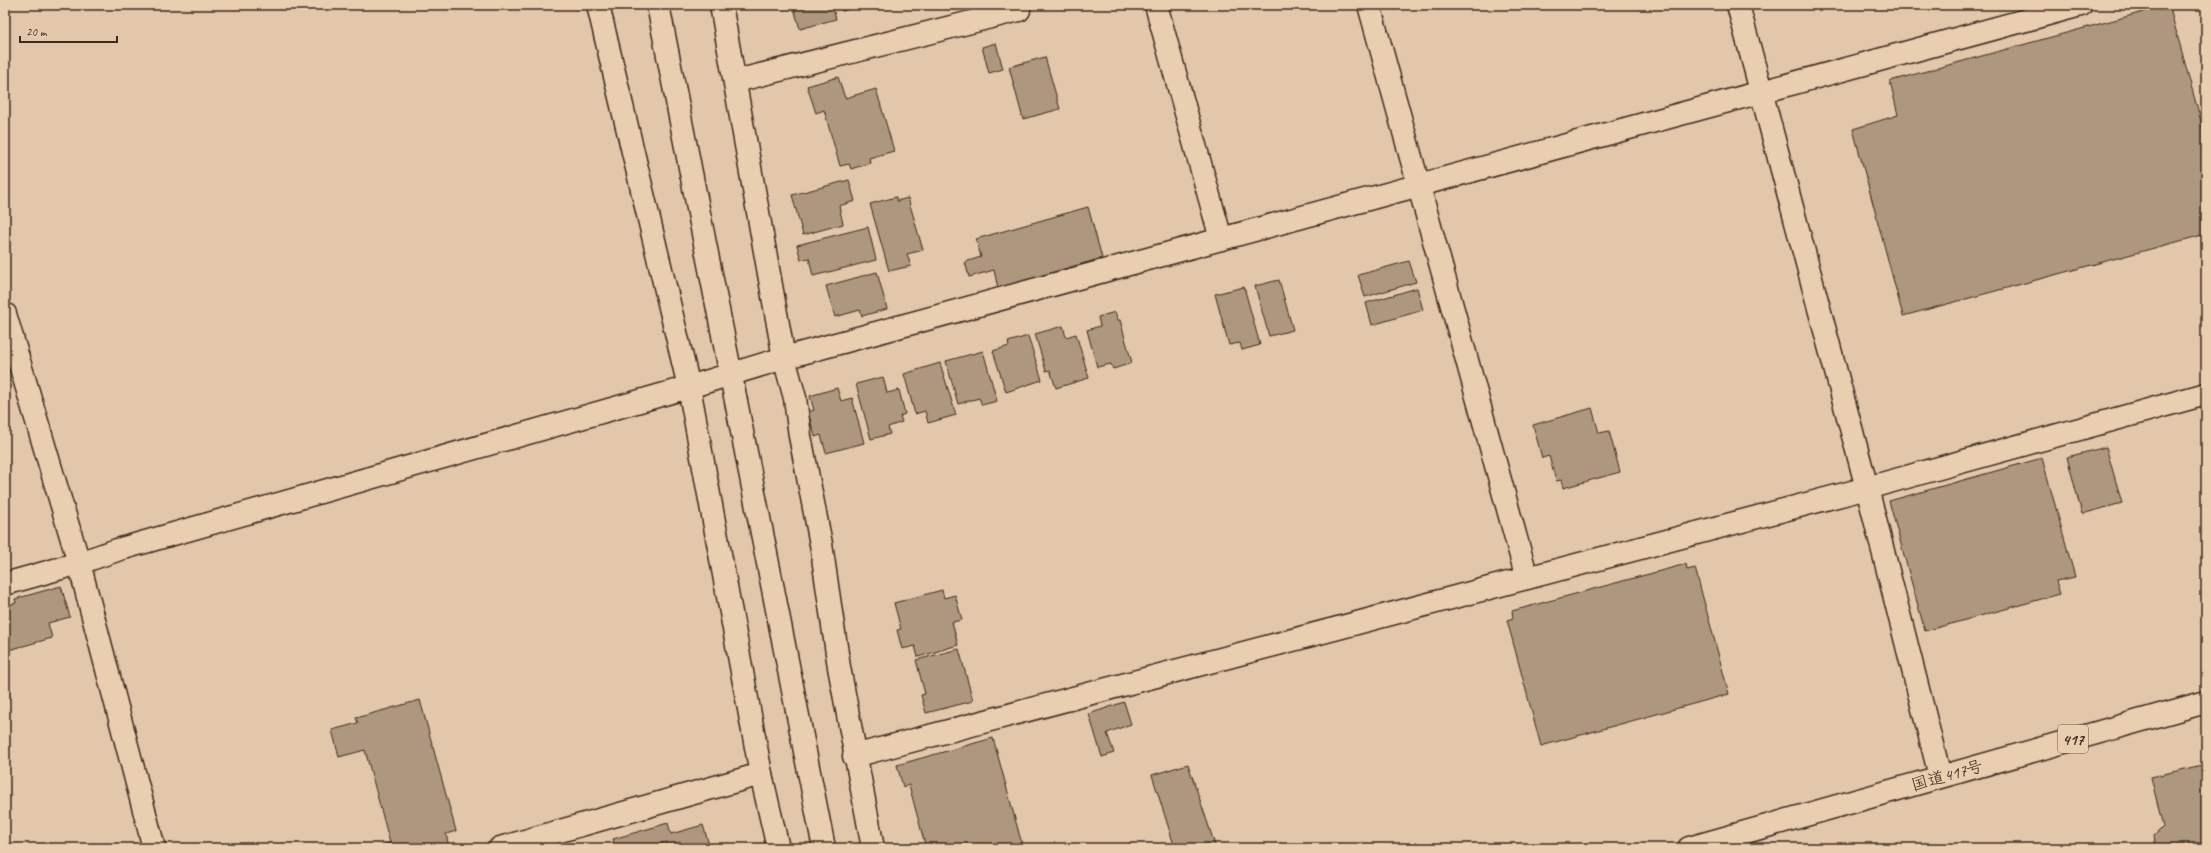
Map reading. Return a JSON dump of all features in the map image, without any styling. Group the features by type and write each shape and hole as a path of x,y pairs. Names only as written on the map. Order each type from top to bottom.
{"main road":[{"path":"598,5 689,387 761,774 778,848"},
{"path":"658,5 824,848"},
{"path":"721,5 736,81 784,358 794,398 821,544 839,667 854,756 872,848"},
{"path":"1156,5 1221,239"},
{"path":"1369,5 1527,578"},
{"path":"1738,5 1867,488 1940,776"},
{"path":"5,584 79,563 117,550 731,375 784,358 2081,5"},
{"path":"736,81 1019,10"},
{"path":"5,314 79,563 154,848"},
{"path":"854,756 1867,488 2206,394"},
{"name":"国道417号","path":"1689,848 2206,702"},
{"path":"500,848 761,774"}],"building":[{"path":"793,5 832,5 836,19 800,29"},
{"path":"840,5 863,5 842,11"},
{"path":"2169,5 2206,140 2206,234 1903,316 1853,129 1898,115 1890,81"},
{"path":"996,43 1003,69 989,73 982,47"},
{"path":"1045,57 1060,109 1023,119 1009,67"},
{"path":"838,77 845,98 876,89 894,151 869,158 870,163 851,169 849,164 840,166 824,110 816,113 807,86"},
{"path":"849,180 855,201 839,206 843,224 803,235 792,195"},
{"path":"896,197 897,201 908,198 923,250 907,254 911,266 889,271 870,204"},
{"path":"1088,207 1102,258 998,288 994,270 969,277 965,262 981,257 976,239"},
{"path":"868,227 876,260 813,276 809,258 801,260 797,245"},
{"path":"1409,261 1416,282 1365,297 1358,275"},
{"path":"877,272 887,309 862,316 860,310 835,317 826,286"},
{"path":"1279,280 1293,330 1269,336 1255,286"},
{"path":"1244,287 1260,345 1242,350 1240,343 1229,345 1215,294"},
{"path":"1417,288 1423,310 1372,325 1366,303"},
{"path":"1115,312 1118,320 1120,320 1132,363 1113,369 1111,364 1097,367 1087,330 1100,326 1098,317"},
{"path":"1063,326 1066,337 1076,334 1089,378 1056,388 1050,370 1046,371 1035,334"},
{"path":"1028,336 1042,380 1006,392 993,351 1009,346 1008,342"},
{"path":"983,351 997,401 982,405 979,398 958,404 946,361"},
{"path":"940,363 956,415 928,423 925,411 915,414 904,374"},
{"path":"883,377 887,393 899,390 905,414 900,416 902,422 888,427 890,434 871,439 856,384"},
{"path":"837,388 841,401 852,398 864,443 826,453 821,435 815,437 808,412 814,410 810,396"},
{"path":"1592,408 1599,433 1609,431 1620,472 1563,488 1561,480 1556,481 1549,456 1542,458 1533,425"},
{"path":"2106,447 2122,503 2082,514 2067,457"},
{"path":"2042,458 2075,577 2056,581 2060,594 1925,631 1889,501"},
{"path":"1686,564 1687,570 1695,568 1729,694 1541,746 1507,620 1513,618 1512,611"},
{"path":"61,586 70,617 48,623 52,638 5,651 5,606 16,603 15,599"},
{"path":"942,590 944,598 955,595 962,620 952,622 958,645 918,657 915,646 902,649 897,630 901,629 894,603"},
{"path":"959,649 973,701 926,713 921,695 925,694 916,660"},
{"path":"5,678 10,698 5,700"},
{"path":"420,700 456,831 446,834 449,847 446,848 372,848 390,843 365,750 339,757 332,730 358,723 356,718"},
{"path":"1124,702 1131,724 1107,733 1114,753 1102,757 1089,714"},
{"path":"993,738 1023,848 926,848 909,785 903,787 897,765"},
{"path":"1188,764 1216,848 1175,848 1152,775"},
{"path":"2206,764 2206,848 2156,848 2154,836 2163,827 2151,777"},
{"path":"668,823 671,834 703,825 710,848 668,848 667,842 644,848 615,848 613,839"}]}
